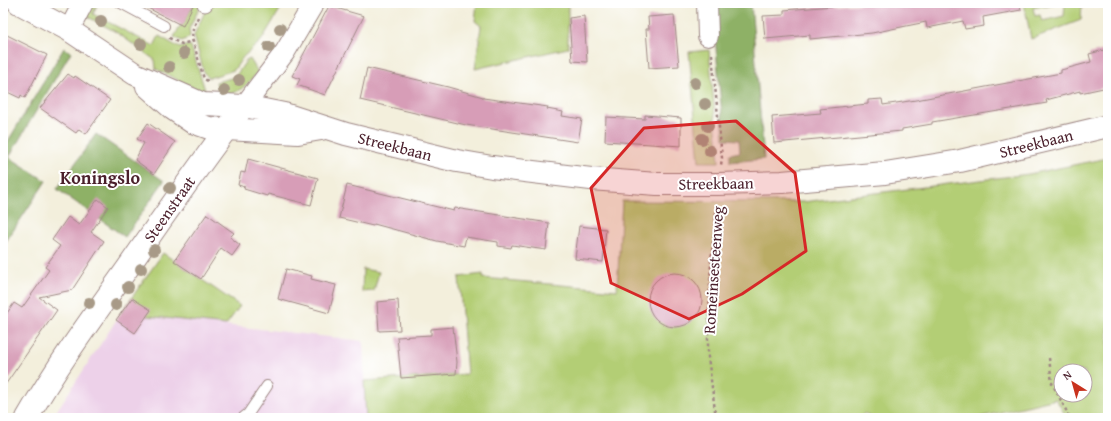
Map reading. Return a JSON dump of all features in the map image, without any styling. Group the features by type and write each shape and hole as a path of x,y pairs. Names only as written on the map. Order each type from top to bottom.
{"street":[{"name":"Streekbaan","path":"19,3 69,30 135,74 203,104 244,106 284,114 324,128 430,155 492,167 598,180 657,184 718,184 839,178 923,168 993,154 1108,126"},
{"path":"69,30 83,3"},
{"name":"Steenstraat","path":"27,418 79,337 226,129 285,52 314,3"},
{"path":"707,3 708,36"},
{"name":"Streekbaan","path":"135,74 162,100 192,122 208,128 298,133 324,128"}],"lane":[{"path":"120,3 164,26"},
{"path":"242,418 248,414 267,386"}],"path":[{"path":"205,3 193,29 193,41 204,79 208,80"},
{"name":"Romeinsesteenweg","path":"708,36 712,52 722,158 718,184 717,215 711,261 708,332 708,357 716,418"},
{"path":"173,40 182,44 193,41"},
{"path":"1049,358 1052,383 1070,418"}],"highlighted area":[{"path":"736,121 795,173 806,251 742,294 689,319 611,283 591,188 644,128"}],"shaded area":[{"path":"121,313 363,341 366,418 52,418"}],"green space":[{"path":"92,3 98,3 93,14 154,46 159,36 180,48 188,45 191,46 205,90 200,91 156,69 155,60 116,32 87,15"},
{"path":"198,3 201,5 189,29 190,37 182,41 174,37 181,25 183,25 194,4"},
{"path":"209,3 284,3 261,41 243,57 234,70 209,78 204,73 194,35"},
{"path":"477,3 568,3 568,48 475,69 481,26 475,21"},
{"path":"712,3 751,3 764,159 730,162 730,154 740,152 739,140 724,139"},
{"path":"1024,3 1058,3 1033,8 1035,16 1040,15 1042,21 1064,16 1065,3 1082,3 1081,20 1031,39"},
{"path":"64,48 71,52 9,157 46,181 3,246 3,146 5,146"},
{"path":"709,50 719,162 699,162 689,52"},
{"path":"250,59 258,72 237,92 220,95 216,82 235,77 246,61"},
{"path":"96,134 164,181 125,237 57,189"},
{"path":"1108,158 1108,418 1067,418 1058,403 1093,403 1093,363 1053,363 1053,400 976,418 872,418 864,413 861,418 366,418 364,381 467,374 459,277 483,274 483,278 617,290 622,201 803,202 1029,174"},
{"path":"163,253 240,306 226,325 121,313"},
{"path":"363,269 379,272 374,291 362,292"}],"building":[{"path":"138,3 194,3 183,26"},
{"path":"871,3 1020,3 1021,10 983,17 984,26 965,29 963,21 927,28 926,22 872,33 810,39 810,35 765,39 763,16 784,15 784,10"},
{"path":"329,6 364,16 325,95 297,85 300,79 292,76"},
{"path":"674,15 679,66 649,68 646,29 649,29 648,17"},
{"path":"584,16 587,62 572,61 569,18"},
{"path":"3,33 47,55 25,98 21,95 20,98 3,90"},
{"path":"1108,49 1108,87 1080,93 1080,91 1046,100 1047,103 932,122 932,124 902,129 902,131 774,143 772,117 821,113 820,109 868,104 868,100 882,99 883,105 916,100 1061,73 1061,70 1091,62 1089,54"},
{"path":"367,68 448,87 483,98 548,107 547,109 563,112 562,116 582,119 578,142 466,125 360,100"},
{"path":"68,74 74,78 75,76 110,100 86,134 79,129 76,133 40,108"},
{"path":"645,115 681,118 681,146 605,141 606,117 645,119"},
{"path":"148,123 175,142 154,174 135,160 144,143 137,139"},
{"path":"248,159 318,178 311,205 268,194 267,196 244,189 245,187 238,185 241,172 245,173"},
{"path":"347,185 454,211 455,208 549,223 546,250 512,245 511,248 498,246 498,242 466,237 464,246 437,241 374,224 373,226 339,218"},
{"path":"98,199 108,207 91,232 104,241 72,290 39,297 57,310 3,388 3,319 14,303 22,308 49,270 45,267 60,246 52,240 68,217 79,225"},
{"path":"207,214 234,233 230,237 240,245 232,256 221,248 201,279 174,261"},
{"path":"579,226 606,229 603,262 575,259"},
{"path":"286,269 312,276 311,279 336,285 329,313 278,299"},
{"path":"670,273 680,273 690,277 698,285 702,295 702,305 698,315 690,323 680,327 670,327 660,323 652,315 648,305 648,295 652,285 660,277"},
{"path":"132,298 151,310 135,333 116,320"},
{"path":"398,300 400,330 379,331 377,302"},
{"path":"453,327 457,362 456,374 401,378 397,337 431,335 431,329"}],"district":[{"name":"Koningslo","path":"100,177"}]}
